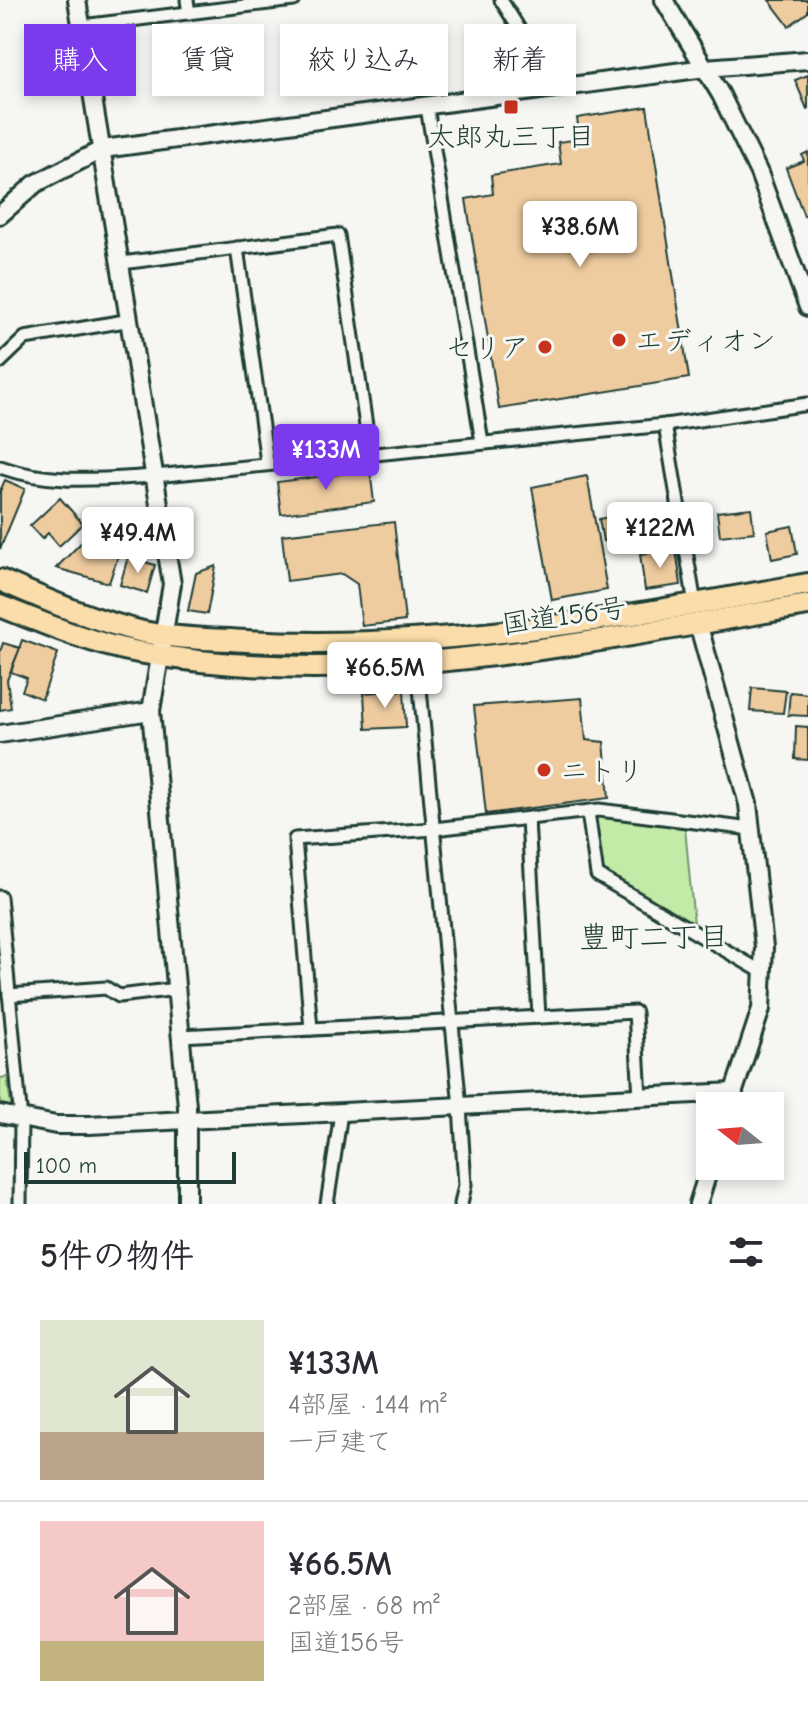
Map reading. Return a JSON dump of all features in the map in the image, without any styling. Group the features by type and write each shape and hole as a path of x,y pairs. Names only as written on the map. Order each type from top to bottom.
{"highway":[{"name":"国道156号","path":"0,580 54,603 143,632 302,644 416,641 808,605"},
{"name":"国道156号","path":"0,606 135,652 302,669 417,665 696,614 808,584"}],"street":[{"path":"77,0 82,24"},
{"path":"187,0 189,13"},
{"path":"98,24 294,0"},
{"path":"501,0 516,24"},
{"path":"664,0 705,68 759,173 808,307"},
{"path":"576,85 705,68 808,60"},
{"path":"94,96 172,584 163,656 151,711 181,1036 187,1119 187,1204"},
{"path":"0,215 35,184 103,149 502,96"},
{"path":"427,107 482,442"},
{"path":"122,263 338,235 370,453"},
{"path":"237,248 267,462"},
{"path":"0,362 25,338 131,320"},
{"path":"0,467 23,475 72,481 155,476 267,462 665,425 808,404"},
{"path":"665,425 696,614 748,804 751,829 764,973 761,1009 733,1092"},
{"path":"416,641 460,1107 465,1185 461,1204"},
{"path":"0,734 151,711"},
{"path":"311,1029 295,839 434,829 588,812 751,829"},
{"path":"588,812 597,875 764,973"},
{"path":"528,819 539,1017"},
{"path":"0,897 21,1120 20,1204"},
{"path":"9,995 106,988 119,996 177,989"},
{"path":"181,1036 635,1012 640,1097"},
{"path":"0,1114 21,1120 89,1125 640,1097 696,1098"},
{"path":"327,1204 341,1113"},
{"path":"698,1204 706,1180"}],"green space":[{"path":"593,815 685,828 694,924 600,873"},
{"path":"7,1077 12,1111 0,1107 0,1078"}],"building":[{"path":"769,0 808,0 808,12 789,26"},
{"path":"808,75 808,108 807,109 795,80"},
{"path":"647,107 689,378 499,409 466,199 493,194 491,175 561,164 558,142 580,139 577,118"},
{"path":"808,152 808,214 804,216 786,168 804,161 802,155"},
{"path":"370,470 374,502 281,514 277,482"},
{"path":"587,476 607,590 552,600 532,487"},
{"path":"5,480 25,489 0,549 0,491"},
{"path":"60,498 83,524 59,546 48,533 42,539 30,526"},
{"path":"751,508 754,532 720,536 717,512"},
{"path":"629,513 633,536 603,541 599,519"},
{"path":"394,522 405,621 362,626 357,584 342,574 287,581 282,535"},
{"path":"792,526 797,554 772,559 767,531"},
{"path":"92,532 123,541 109,583 56,568"},
{"path":"676,549 681,585 645,590 640,554"},
{"path":"128,557 155,565 147,593 120,585"},
{"path":"216,566 207,614 188,611 196,573"},
{"path":"22,640 58,653 42,699 22,691 27,678 11,672"},
{"path":"3,643 20,648 7,680 11,708 0,710 0,652"},
{"path":"752,688 786,691 783,713 750,711"},
{"path":"404,690 406,727 366,729 364,693"},
{"path":"790,692 808,694 808,716 788,715"},
{"name":"ニトリ","path":"582,698 586,740 604,742 609,798 486,814 474,706"},
{"path":"796,726 808,727 808,760 795,759"}],"place":[{"name":"太郎丸三丁目","path":"511,107"},
{"name":"エディオン","path":"619,340"},
{"name":"セリア","path":"545,347"},
{"name":"ニトリ","path":"544,770"}],"district":[{"name":"豊町二丁目","path":"654,937"}]}
